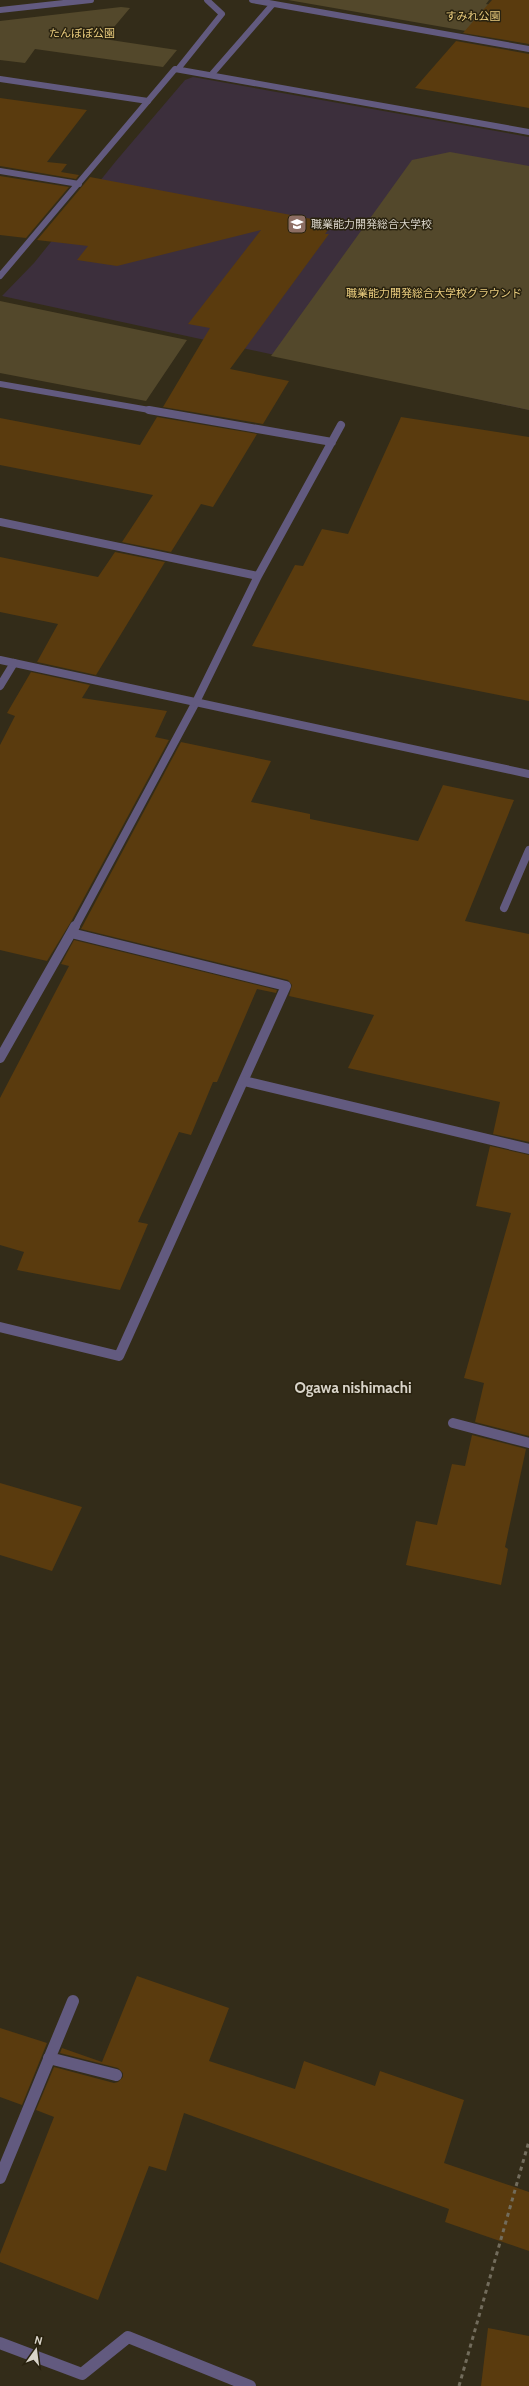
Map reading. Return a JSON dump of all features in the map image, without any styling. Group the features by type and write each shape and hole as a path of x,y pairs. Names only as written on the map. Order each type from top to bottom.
{"street":[{"path":"0,10 91,0"},
{"path":"0,275 79,184 175,69 178,69 222,14 207,0"},
{"path":"252,0 529,49"},
{"path":"212,74 273,4"},
{"path":"178,69 529,132"},
{"path":"0,79 148,101"},
{"path":"0,171 79,184"},
{"path":"0,384 332,442"},
{"path":"0,1058 71,933 196,702 258,576 341,425"},
{"path":"0,522 258,576"},
{"path":"0,660 529,774"},
{"path":"0,686 14,663"},
{"path":"504,908 529,850"},
{"path":"0,1326 120,1356 286,986 71,933"},
{"path":"244,1081 529,1149"},
{"path":"453,1423 529,1443"},
{"path":"0,2178 73,2001"},
{"path":"49,2058 116,2075"},
{"path":"0,2343 82,2374 128,2337 250,2386"}],"path":[{"path":"459,2386 529,2141"}],"shaded area":[{"name":"職業能力開発総合大学校","path":"193,77 529,137 529,410 2,296 34,263 116,161 185,80"}],"green space":[{"name":"すみれ公園","path":"288,0 489,0 486,4 509,9 489,35"},
{"name":"たんぽぽ公園","path":"121,7 130,8 104,39 177,50 163,67 35,49 25,63 0,60 0,21"},
{"name":"職業能力開発総合大学校グラウンド","path":"450,152 529,166 529,410 271,356 412,160"},
{"path":"0,301 187,340 146,401 0,373"}],"building":[{"path":"492,0 529,0 529,44 463,33"},
{"path":"456,41 529,54 529,108 415,88"},
{"path":"0,98 87,110 47,162 67,164 61,172 79,175 76,179 0,166"},
{"path":"0,176 69,187 26,238 0,235"},
{"path":"90,177 333,223 325,234 329,234 230,369 289,381 263,424 163,407 210,328 188,324 261,230 117,266 77,260 88,246 37,240"},
{"path":"157,417 257,434 213,507 201,504 171,552 122,542 153,495 0,465 0,418 140,445"},
{"path":"401,417 529,437 529,701 252,646 295,565 303,566 322,529 348,534"},
{"path":"115,552 165,562 96,675 37,662 58,624 0,612 0,557 98,577"},
{"path":"31,672 90,685 82,698 167,711 155,737 169,740 72,920 47,961 0,950 0,745 15,716 7,713"},
{"path":"181,742 271,761 251,802 310,814 310,819 418,841 443,785 514,800 465,921 529,934 529,1142 493,1134 500,1102 348,1068 374,1015 289,996 292,985 288,980 81,929"},
{"path":"74,940 277,990 276,993 257,989 217,1082 213,1082 191,1135 179,1132 138,1222 148,1224 120,1290 17,1270 24,1252 0,1245 0,1098 69,966 61,964"},
{"path":"490,1146 529,1155 529,1436 475,1422 484,1383 464,1378 511,1213 476,1206"},
{"path":"472,1435 526,1449 505,1547 508,1549 501,1585 406,1565 416,1521 437,1525 452,1464 465,1466"},
{"path":"0,1483 82,1507 52,1571 0,1555"},
{"path":"137,1976 229,2008 209,2061 295,2089 304,2061 375,2086 380,2071 464,2100 444,2163 529,2192 529,2251 445,2222 449,2209 184,2113 166,2171 149,2166 98,2300 0,2262 0,2254 54,2117 36,2110 54,2067 114,2083 118,2082 123,2077 123,2073 118,2068 60,2053 62,2048 102,2062"},
{"path":"0,2028 47,2043 22,2105 0,2097"},
{"path":"488,2328 529,2336 529,2386 481,2386"}],"place":[{"name":"職業能力開発総合大学校","path":"297,224"}],"district":[{"name":"Ogawa nishimachi","path":"353,1388"}]}
